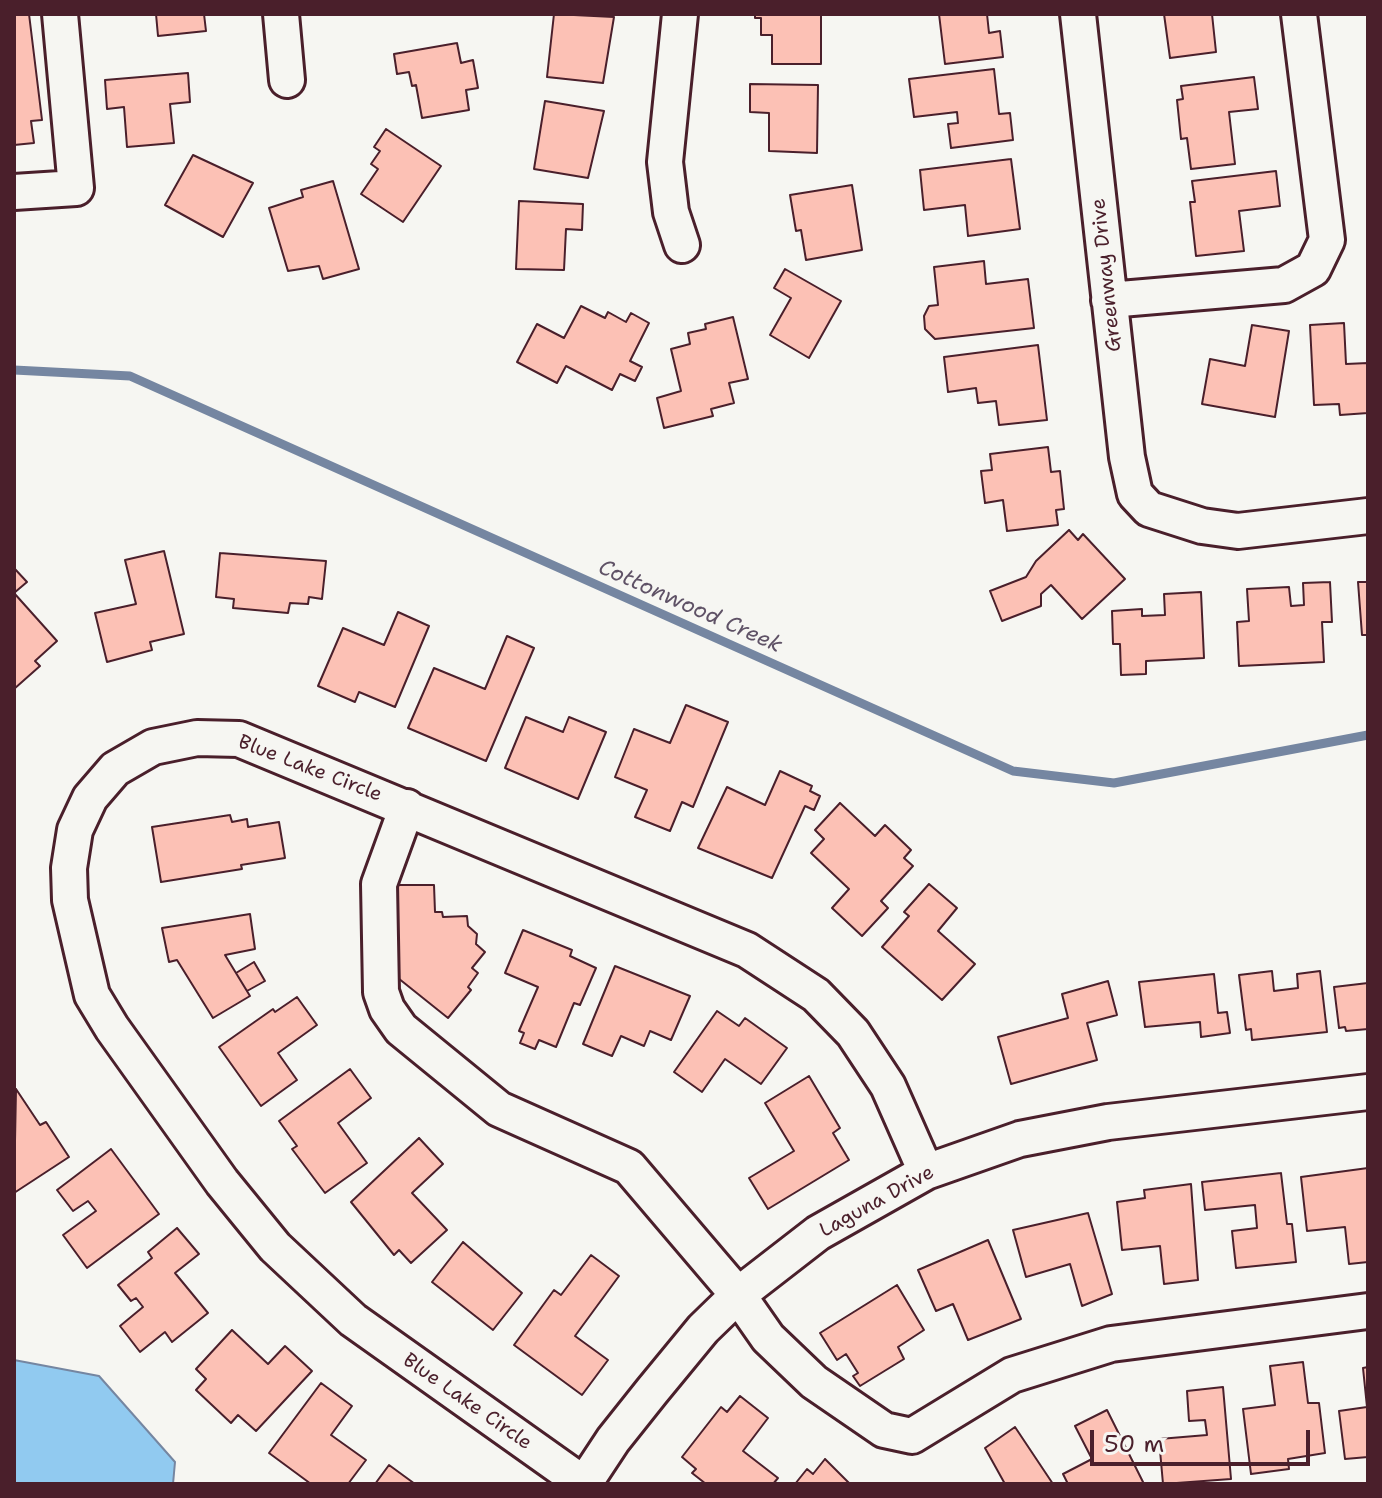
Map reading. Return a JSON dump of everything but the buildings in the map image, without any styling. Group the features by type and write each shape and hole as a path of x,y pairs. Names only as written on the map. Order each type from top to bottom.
{"street":[{"path":"14,192 76,188 60,14"},
{"path":"281,14 287,80"},
{"path":"680,14 665,162 671,212 682,245"},
{"name":"Greenway Drive","path":"1078,14 1127,457 1135,494 1149,509 1202,526 1238,531 1368,516"},
{"path":"1109,300 1284,285 1313,269 1327,240 1299,14"},
{"name":"Blue Lake Circle","path":"584,1484 353,1320 275,1247 222,1182 92,995 70,900 69,868 75,830 90,798 115,769 153,747 197,738 239,739 747,950 816,995 853,1033 888,1086 926,1172"},
{"path":"407,807 379,884 378,965 387,1009 401,1029 499,1109 629,1167 738,1295 768,1338 814,1382 884,1430 912,1436 1012,1375 1111,1344 1368,1311"},
{"name":"Laguna Drive","path":"584,1484 613,1440 652,1391 703,1329 738,1295 818,1233 926,1172 1020,1139 1108,1122 1368,1092"}],"water":[{"path":"14,1360 99,1376 175,1462 173,1484 14,1484"}],"waterway":[{"name":"Cottonwood Creek","path":"14,370 130,376 1013,771 1114,783 1368,735"}]}
